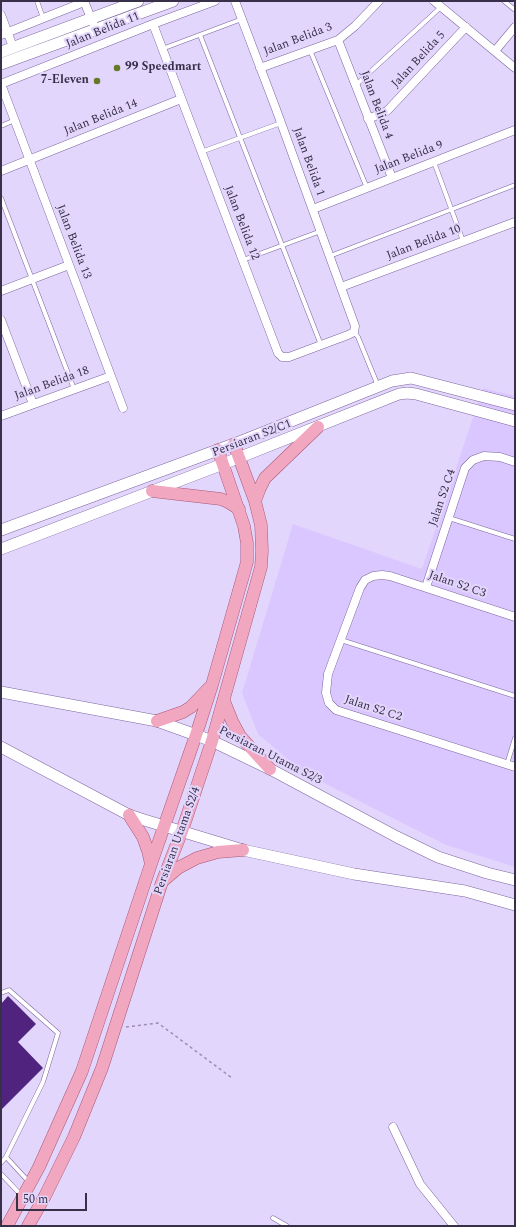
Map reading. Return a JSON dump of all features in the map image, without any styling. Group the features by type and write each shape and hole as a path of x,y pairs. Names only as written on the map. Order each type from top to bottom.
{"main road":[{"path":"1,52 138,1"},
{"path":"1,64 173,1"},
{"name":"Persiaran S2/C1","path":"1,530 234,444 378,386 400,379 411,378 515,405"},
{"path":"378,386 384,399"},
{"name":"Persiaran S2/C1","path":"1,549 239,458 399,394 416,394 515,421"},
{"path":"256,501 260,488 266,478 318,427"},
{"name":"Persiaran Utama S2/4","path":"28,1226 45,1196 74,1137 102,1068 162,882 182,831 212,741 261,567 261,525 256,501 234,444"},
{"name":"Persiaran Utama S2/4","path":"7,1226 60,1121 82,1071 196,735 212,685 247,562 244,526 218,450"},
{"path":"152,491 221,499 239,509"},
{"path":"157,721 183,712 191,707 212,685"},
{"name":"Persiaran Utama S2/3","path":"1,692 157,721 196,735 212,741 270,769 396,837 438,857 487,873 515,880"},
{"path":"224,701 240,736 270,769"},
{"path":"1,747 129,815 164,826 243,850 354,874 464,890 515,904"},
{"path":"129,815 143,837 151,864"},
{"path":"162,882 178,868 197,858 218,852 243,850"}],"street":[{"name":"Jalan Belida 11","path":"1,84 215,1"},
{"name":"Jalan Belida 1","path":"235,1 330,256 355,326 354,332"},
{"name":"Jalan Belida 3","path":"260,68 338,40 355,26 379,1"},
{"path":"434,1 515,68"},
{"path":"4,34 84,2 95,29"},
{"path":"1,15 4,34 13,47"},
{"name":"Jalan Belida 12","path":"154,24 162,49 278,353 282,357 289,357 348,336 354,332"},
{"name":"Jalan Belida 5","path":"368,119 387,111 466,27"},
{"path":"495,51 515,27"},
{"name":"Jalan Belida 4","path":"338,40 392,178"},
{"name":"Jalan Belida 13","path":"1,84 124,408"},
{"name":"Jalan Belida 14","path":"1,171 181,98"},
{"name":"Jalan Belida 9","path":"313,209 515,130"},
{"name":"Jalan Belida 10","path":"341,287 515,222"},
{"path":"1,291 70,265"},
{"path":"1,320 33,404"},
{"name":"Jalan Belida 18","path":"1,416 111,376"},
{"name":"Jalan S2 C4","path":"426,587 465,468 472,460 484,456 500,457 515,462"},
{"name":"Jalan S2 C2","path":"390,576 373,576 365,580 360,588 328,674 326,693 329,703 336,710 511,766"},
{"name":"Jalan S2 C3","path":"390,576 515,617"},
{"path":"393,1127 420,1184 454,1226"}],"lane":[{"path":"37,1 43,18"},
{"path":"504,1 515,10"},
{"path":"355,86 441,7"},
{"path":"162,49 242,19"},
{"path":"200,35 321,346"},
{"path":"310,50 367,188"},
{"path":"1,126 15,120"},
{"path":"202,152 281,123"},
{"path":"434,162 463,241"},
{"path":"330,256 515,186"},
{"path":"1,198 74,390"},
{"path":"243,260 321,231"},
{"path":"354,332 358,337 378,386"},
{"path":"449,518 515,539"},
{"path":"340,640 515,696"},
{"path":"511,766 515,738"},
{"path":"1,993 9,990 58,1033 42,1082 6,1157 1,1163"},
{"path":"6,1157 30,1183"},
{"path":"1,1174 23,1196"},
{"path":"273,1218 287,1226"}],"path":[{"path":"115,1029 158,1023 232,1078"}],"shaded area":[{"path":"483,388 515,396 515,867 446,845 304,773 258,734 242,693 293,524 422,569"}],"building":[{"path":"8,996 36,1024 18,1042 43,1068 1,1110 1,1004"}],"place":[{"name":"99 Speedmart","path":"117,68"},
{"name":"7-Eleven","path":"97,81"}]}
